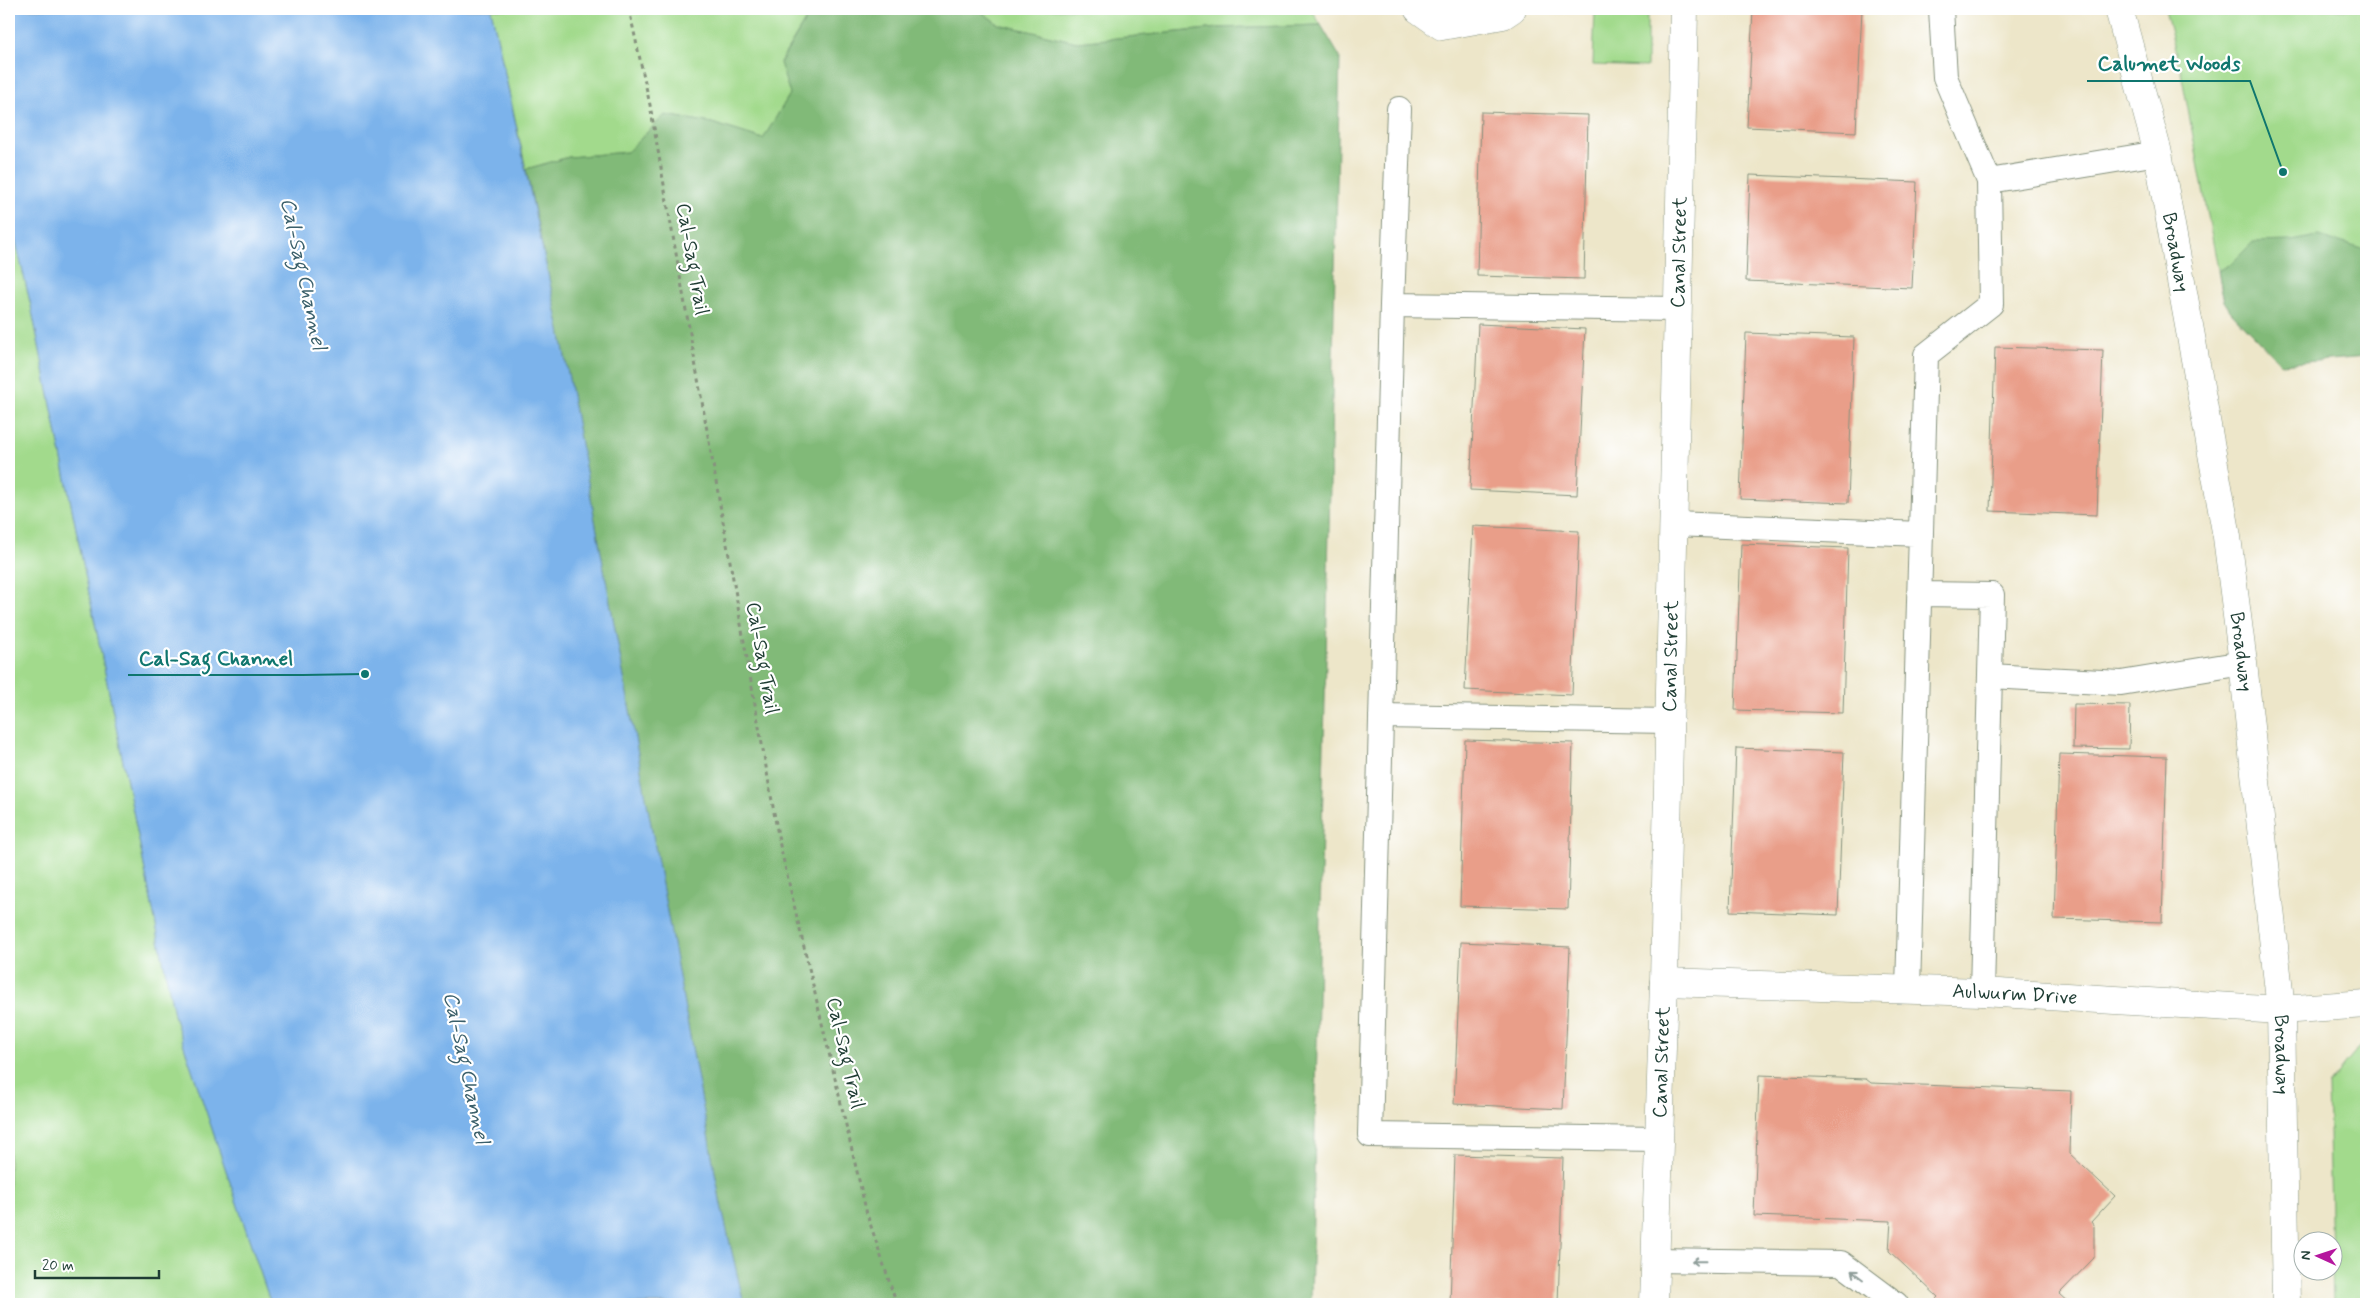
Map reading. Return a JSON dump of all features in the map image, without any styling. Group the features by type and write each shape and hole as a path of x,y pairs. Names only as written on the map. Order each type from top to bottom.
{"street":[{"path":"1418,9 1442,26 1504,15 1512,9"},
{"name":"Canal Street","path":"1654,1304 1664,982 1684,9"},
{"name":"Broadway","path":"2119,9 2158,153 2227,537 2243,663 2281,1010 2286,1304"},
{"name":"Aulwurm Drive","path":"1664,982 1982,992 2281,1010 2366,1004"}],"lane":[{"path":"1908,989 1926,355 1991,304 1989,181 1946,77 1941,9"},
{"path":"1399,109 1370,1135 1659,1139"},
{"path":"1989,181 2158,153"},
{"path":"1392,305 1678,309"},
{"path":"1674,524 1921,534"},
{"path":"1920,594 1992,595 1982,992"},
{"path":"1990,676 2121,683 2243,663"},
{"path":"1381,716 1670,721"},
{"path":"1655,1260 1841,1263 1896,1304"}],"path":[{"name":"Cal-Sag Trail","path":"629,9 650,105 780,841 867,1214 895,1299 899,1304"}],"green space":[{"path":"491,9 812,9 780,62 790,94 763,139 712,123 665,115 627,152 569,157 526,169"},
{"path":"812,9 978,9 998,24 1077,42 1219,28 1321,25 1340,57 1311,1304 744,1304 721,1205 560,330 526,169 569,157 627,152 665,115 712,123 763,139 790,94 780,63"},
{"path":"978,9 1311,9 1321,25 1218,28 1077,42 998,24"},
{"path":"1595,9 1647,9 1647,67 1593,65"},
{"path":"2165,9 2366,9 2366,287 2224,301 2181,72"},
{"path":"9,213 31,306 175,1019 271,1304 9,1304"},
{"path":"2318,236 2366,250 2366,357 2281,364 2231,312 2224,301 2218,271 2231,264 2253,242 2291,241"},
{"path":"2366,1043 2366,1304 2333,1304 2332,1280 2342,1280 2342,1230 2331,1230 2328,1085 2360,1047"}],"water":[{"name":"Cal-Sag Channel","path":"9,9 491,9 560,330 721,1205 744,1304 271,1304 175,1019 31,306 9,213"}],"building":[{"path":"1753,9 1862,9 1856,132 1747,127"},
{"path":"1481,112 1588,115 1584,279 1477,276"},
{"path":"1750,175 1917,182 1912,288 1746,281"},
{"path":"1478,324 1585,329 1577,495 1470,490"},
{"path":"1746,333 1854,337 1848,503 1740,499"},
{"path":"1995,347 2103,350 2097,515 1990,511"},
{"path":"1473,526 1579,531 1572,695 1465,690"},
{"path":"1741,544 1848,548 1843,713 1735,710"},
{"path":"2074,704 2130,705 2129,749 2073,748"},
{"path":"1465,740 1573,743 1568,909 1460,906"},
{"path":"1736,748 1844,752 1838,915 1730,911"},
{"path":"2059,754 2167,757 2162,922 2054,919"},
{"path":"1461,942 1570,947 1563,1109 1454,1104"},
{"path":"1759,1075 1866,1079 1871,1083 2071,1091 2069,1153 2115,1196 2091,1222 2094,1226 2094,1258 2059,1294 2070,1304 1931,1304 1938,1297 1889,1251 1891,1221 1754,1216"},
{"path":"1455,1155 1563,1158 1558,1304 1450,1304"}],"place":[{"name":"Calumet Woods","path":"2283,172"},
{"name":"Cal-Sag Channel","path":"365,674"}]}
